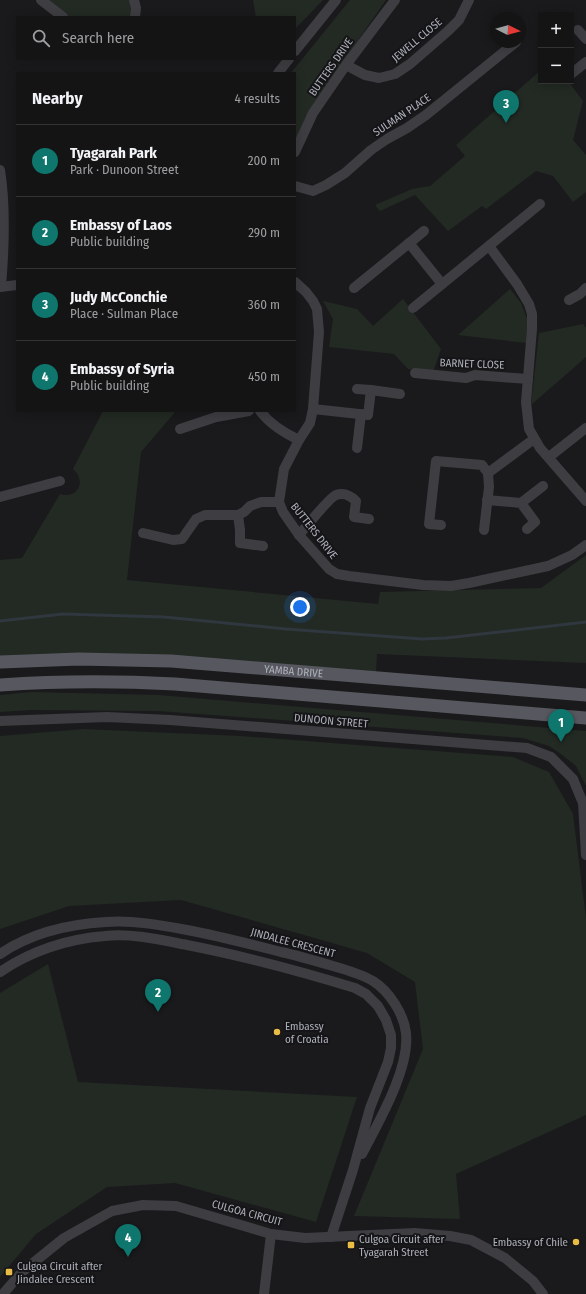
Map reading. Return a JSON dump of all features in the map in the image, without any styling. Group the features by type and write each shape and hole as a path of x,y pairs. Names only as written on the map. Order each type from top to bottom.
{"main road":[{"name":"YAMBA DRIVE","path":"0,662 79,659 164,660 585,695"},
{"name":"YAMBA DRIVE","path":"0,685 108,681 168,683 586,718"}],"street":[{"path":"41,0 63,16"},
{"path":"134,0 136,8 135,16"},
{"path":"296,50 336,0"},
{"name":"BUTTERS DRIVE","path":"296,150 313,114 346,65 395,0"},
{"name":"JEWELL CLOSE","path":"346,65 365,75 379,78 395,74 410,64 448,32 459,20 469,0"},
{"path":"578,30 586,39"},
{"name":"SULMAN PLACE","path":"296,186 313,191 345,173 382,142 426,115 509,48"},
{"path":"279,72 288,60"},
{"path":"574,72 586,62"},
{"path":"0,170 4,194 2,271 0,288 16,285"},
{"path":"413,308 540,204"},
{"path":"354,288 424,232"},
{"path":"409,243 442,284"},
{"path":"488,246 517,284 530,309 532,328 526,402 529,429 540,448 586,501"},
{"name":"BUTTERS DRIVE","path":"296,283 306,292 317,309 319,332 313,408 310,423 284,468 279,502 283,512 299,535 329,569 337,574 350,576 451,586 548,566 572,555 586,545"},
{"path":"569,300 580,294 586,288"},
{"name":"BARNET CLOSE","path":"415,373 466,378 475,375 528,379"},
{"path":"357,389 400,394"},
{"path":"313,408 368,415 371,390"},
{"path":"180,428 216,417 243,412"},
{"path":"261,412 266,419 284,432 299,440"},
{"path":"357,448 361,414"},
{"path":"549,457 586,428"},
{"path":"488,473 534,439"},
{"path":"441,525 429,524 436,461 482,465 488,473 489,486 484,530"},
{"path":"0,497 60,481"},
{"path":"487,500 521,502 543,486"},
{"path":"299,535 334,495 344,494 351,496 356,501 354,517 369,519"},
{"path":"143,533 173,540 182,539 196,519 205,515 238,515 250,506 261,502 279,502"},
{"path":"521,502 535,522 527,529"},
{"path":"238,515 240,543 263,546"},
{"name":"DUNOON STREET","path":"0,721 107,717 170,720 527,748 551,757 573,779 583,803 586,854"},
{"name":"JINDALEE CRESCENT","path":"0,954 41,934 75,925 107,922 140,922 226,938 302,957 359,974 374,982 388,995 400,1013 406,1033 406,1049 403,1064 384,1113 353,1170"},
{"name":"JINDALEE CRESCENT","path":"0,972 12,964 44,949 78,939 107,936 138,937 161,940 251,959 355,988 366,994 378,1006 386,1020 391,1034 391,1048 388,1062 370,1108 353,1170 331,1237"},
{"name":"CULGOA CIRCUIT","path":"3,1294 22,1272 64,1238 112,1211 143,1205 176,1206 271,1234 306,1238 415,1233 450,1236 471,1240 505,1258 533,1281 543,1294"},
{"path":"264,1294 271,1234"}],"shaded area":[{"path":"47,0 130,0 130,16 68,16"},
{"path":"253,0 323,0 296,28 296,16 256,16"},
{"path":"350,0 386,0 331,79 296,142 296,72 292,72"},
{"path":"538,73 538,84 570,84 583,101 573,140 586,155 586,192 573,202 553,176 536,171 486,209 482,206 448,231 415,195 380,211 375,205 412,189 430,186 465,156 456,145"},
{"path":"510,289 521,303 528,321 526,343 458,335"},
{"path":"403,299 441,349 433,372 408,369 394,354 329,347 333,319 323,301 357,309 373,326"},
{"path":"583,324 586,328 586,357 531,405 539,333"},
{"path":"102,412 175,412 141,452 127,580 378,604 380,592 541,588 586,555 586,663 377,654 376,672 0,657 0,560 22,558 60,494 72,494 76,491 80,484 77,474 73,469"},
{"path":"31,692 159,695 586,731 586,786 576,766 561,754 549,746 523,738 158,711 31,710 0,712 0,695"},
{"path":"84,729 240,736 513,757 549,772 573,814 586,918 586,1115 456,1174 460,1219 354,1216 423,1049 415,982 367,953 181,900 69,906 0,929 0,736"},
{"path":"48,964 78,1082 357,1097 316,1222 175,1183 107,1187 36,1234 0,1277 0,993"}],"waterway":[{"path":"0,621 63,614 164,617 286,629 422,639 446,638 586,622"}],"place":[{"name":"Judy McConchie","path":"506,123"},
{"name":"Tyagarah Park","path":"561,742"},
{"name":"Embassy of Laos","path":"158,1012"},
{"name":"Embassy of Croatia","path":"277,1032"},
{"name":"Embassy of Chile","path":"576,1242"},
{"name":"Culgoa Circuit after Tyagarah Street","path":"351,1245"},
{"name":"Embassy of Syria","path":"128,1257"},
{"name":"Culgoa Circuit after Jindalee Crescent","path":"9,1272"}]}
